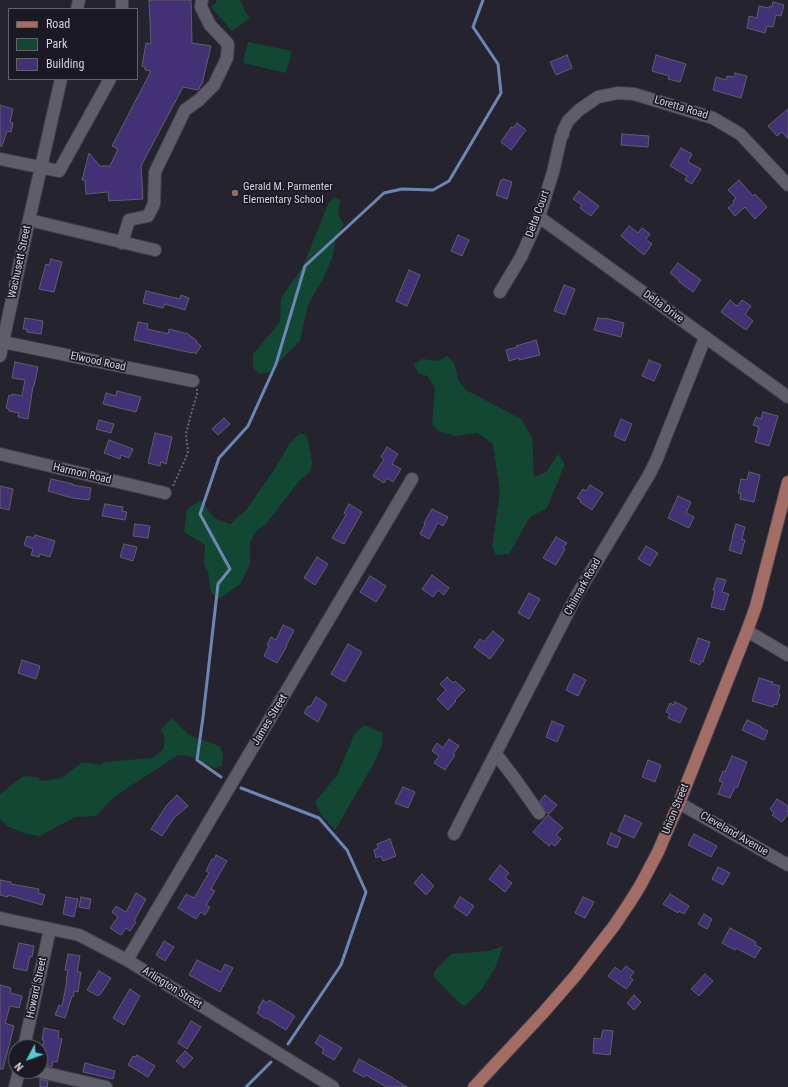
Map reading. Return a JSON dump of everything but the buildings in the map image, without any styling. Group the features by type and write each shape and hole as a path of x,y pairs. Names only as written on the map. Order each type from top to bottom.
{"main road":[{"name":"Union Street","path":"474,1087 576,975 614,926 640,886 658,852 679,803 756,606 788,482"}],"street":[{"path":"122,243 129,220 148,216 154,204 155,172 185,110 199,100 214,85 227,58 228,44 210,25 202,7 202,0"},
{"name":"Wachusett Street","path":"0,356 61,80"},
{"path":"0,159 59,171 109,80"},
{"name":"Loretta Road","path":"563,131 568,121 579,110 598,97 618,93 634,94 713,118 740,134 788,185"},
{"name":"Delta Court","path":"500,292 521,258 539,217 553,172 563,131"},
{"name":"Delta Drive","path":"539,217 788,397"},
{"path":"29,220 155,250"},
{"name":"Chilmark Road","path":"454,834 578,593 649,475 706,338"},
{"name":"Elwood Road","path":"3,342 193,381"},
{"name":"Harmon Road","path":"0,454 165,493"},
{"name":"James Street","path":"127,960 412,479"},
{"path":"747,631 788,655"},
{"path":"496,754 515,778 539,813"},
{"name":"Cleveland Avenue","path":"679,803 788,865"},
{"name":"Arlington Street","path":"0,918 79,935 127,960 333,1087"},
{"name":"Howard Street","path":"26,1039 50,929"},
{"path":"48,1074 106,1087"}],"path":[{"path":"165,493 172,488 188,452 186,434 197,394 197,389 193,381"}],"green space":[{"path":"216,0 239,0 250,18 232,31 211,7 217,2"},
{"path":"248,42 292,51 286,73 243,63"},
{"path":"334,197 340,200 338,214 344,224 336,238 333,256 323,279 308,305 300,341 269,372 259,374 253,367 253,354 280,322 281,298 303,266 328,204"},
{"path":"447,356 454,363 459,381 466,390 521,419 532,437 534,477 546,472 558,454 565,464 547,508 530,517 509,554 496,555 492,547 500,492 493,444 477,433 455,436 438,431 432,424 435,387 427,376 418,373 414,364 422,359 438,361"},
{"path":"300,433 307,436 312,462 311,471 300,480 266,524 257,530 250,542 250,564 244,577 239,585 219,599 211,593 208,571 204,565 205,545 184,532 187,509 201,500 214,518 230,524 246,510 276,467 289,444"},
{"path":"172,718 189,735 219,746 223,753 222,766 215,768 189,756 178,755 114,797 96,816 75,817 40,836 26,834 7,826 0,819 0,794 23,776 37,777 42,781 62,778 82,762 101,765 104,762 152,758 163,750 165,738 161,730"},
{"path":"365,725 383,733 382,745 374,763 335,830 322,816 315,802 337,775 355,733"},
{"path":"503,946 495,968 482,989 465,1006 459,1003 434,977 434,972 451,954 488,951"}],"waterway":[{"path":"221,777 197,760 218,584 230,569 200,514 219,458 248,426 276,364 305,266 384,193 402,189 433,190 449,181 501,93 498,64 473,27 483,0"},
{"path":"241,788 319,818 347,850 366,892 341,965 288,1044"},
{"path":"246,1087 271,1062"}],"place":[{"name":"Gerald M. Parmenter Elementary School","path":"235,193"}]}
